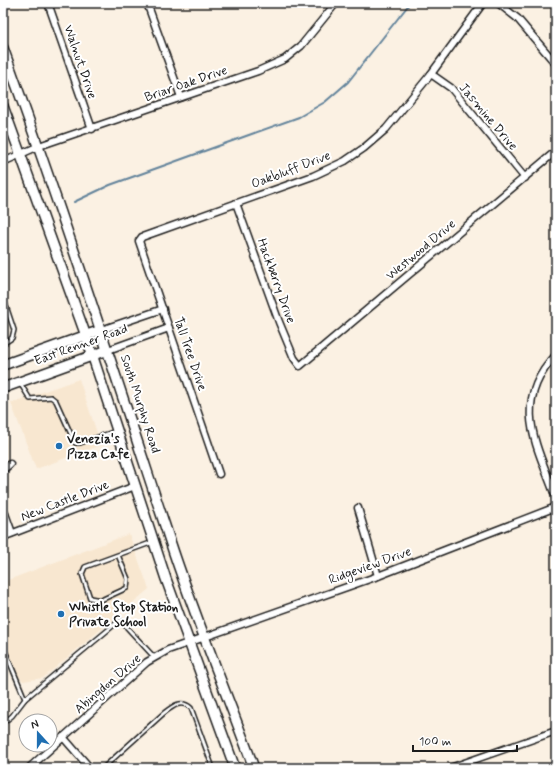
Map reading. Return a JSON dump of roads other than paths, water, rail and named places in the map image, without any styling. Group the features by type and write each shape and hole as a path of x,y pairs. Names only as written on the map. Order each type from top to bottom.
{"main road":[{"name":"South Murphy Road","path":"3,48 39,146 108,350 169,540 254,768"},
{"path":"3,106 86,336 153,542 235,768"},
{"name":"East Renner Road","path":"3,365 101,330"},
{"name":"East Renner Road","path":"3,388 108,350"}],"street":[{"name":"Walnut Drive","path":"48,3 92,129"},
{"path":"147,3 181,97"},
{"name":"Briar Oak Drive","path":"3,162 39,146 258,71 285,59 301,46 336,3"},
{"name":"Oakbluff Drive","path":"139,241 142,237 313,176 351,156 386,129 431,74 483,3"},
{"path":"498,3 517,18 556,64"},
{"name":"Jasmine Drive","path":"431,74 451,88 525,178"},
{"name":"Westwood Drive","path":"300,366 556,151"},
{"name":"Hackberry Drive","path":"236,203 279,322 294,358 300,366"},
{"name":"Tall Tree Drive","path":"139,241 219,474"},
{"name":"East Renner Road","path":"101,330 162,309"},
{"name":"East Renner Road","path":"108,350 169,328"},
{"path":"556,355 546,366 536,383 530,412 532,431 556,498"},
{"path":"3,470 10,464"},
{"name":"New Castle Drive","path":"3,537 134,486"},
{"name":"Ridgeview Drive","path":"190,642 378,576 556,507"},
{"path":"3,508 12,533"},
{"path":"358,508 378,576"},
{"name":"Abingdon Drive","path":"29,768 138,670 168,650 190,642"},
{"path":"450,768 556,731"},
{"path":"63,737 90,768"}],"lane":[{"path":"3,297 14,330 12,338 3,344"},
{"path":"19,382 30,399 51,397 56,401 75,443 80,443 117,431"},
{"path":"118,555 128,579 128,588 101,600 90,598 82,574 85,567 153,542"},
{"path":"3,723 12,716 24,699 120,620 155,658"},
{"path":"3,646 24,699"},
{"path":"103,768 164,713 180,703 186,704 191,708 213,768"}],"waterway":[{"path":"74,202 110,185 299,117 325,102 348,82 410,3"}],"place":[{"name":"Venezia's Pizza Cafe","path":"59,446"},
{"name":"Whistle Stop Station Private School","path":"61,614"}]}
